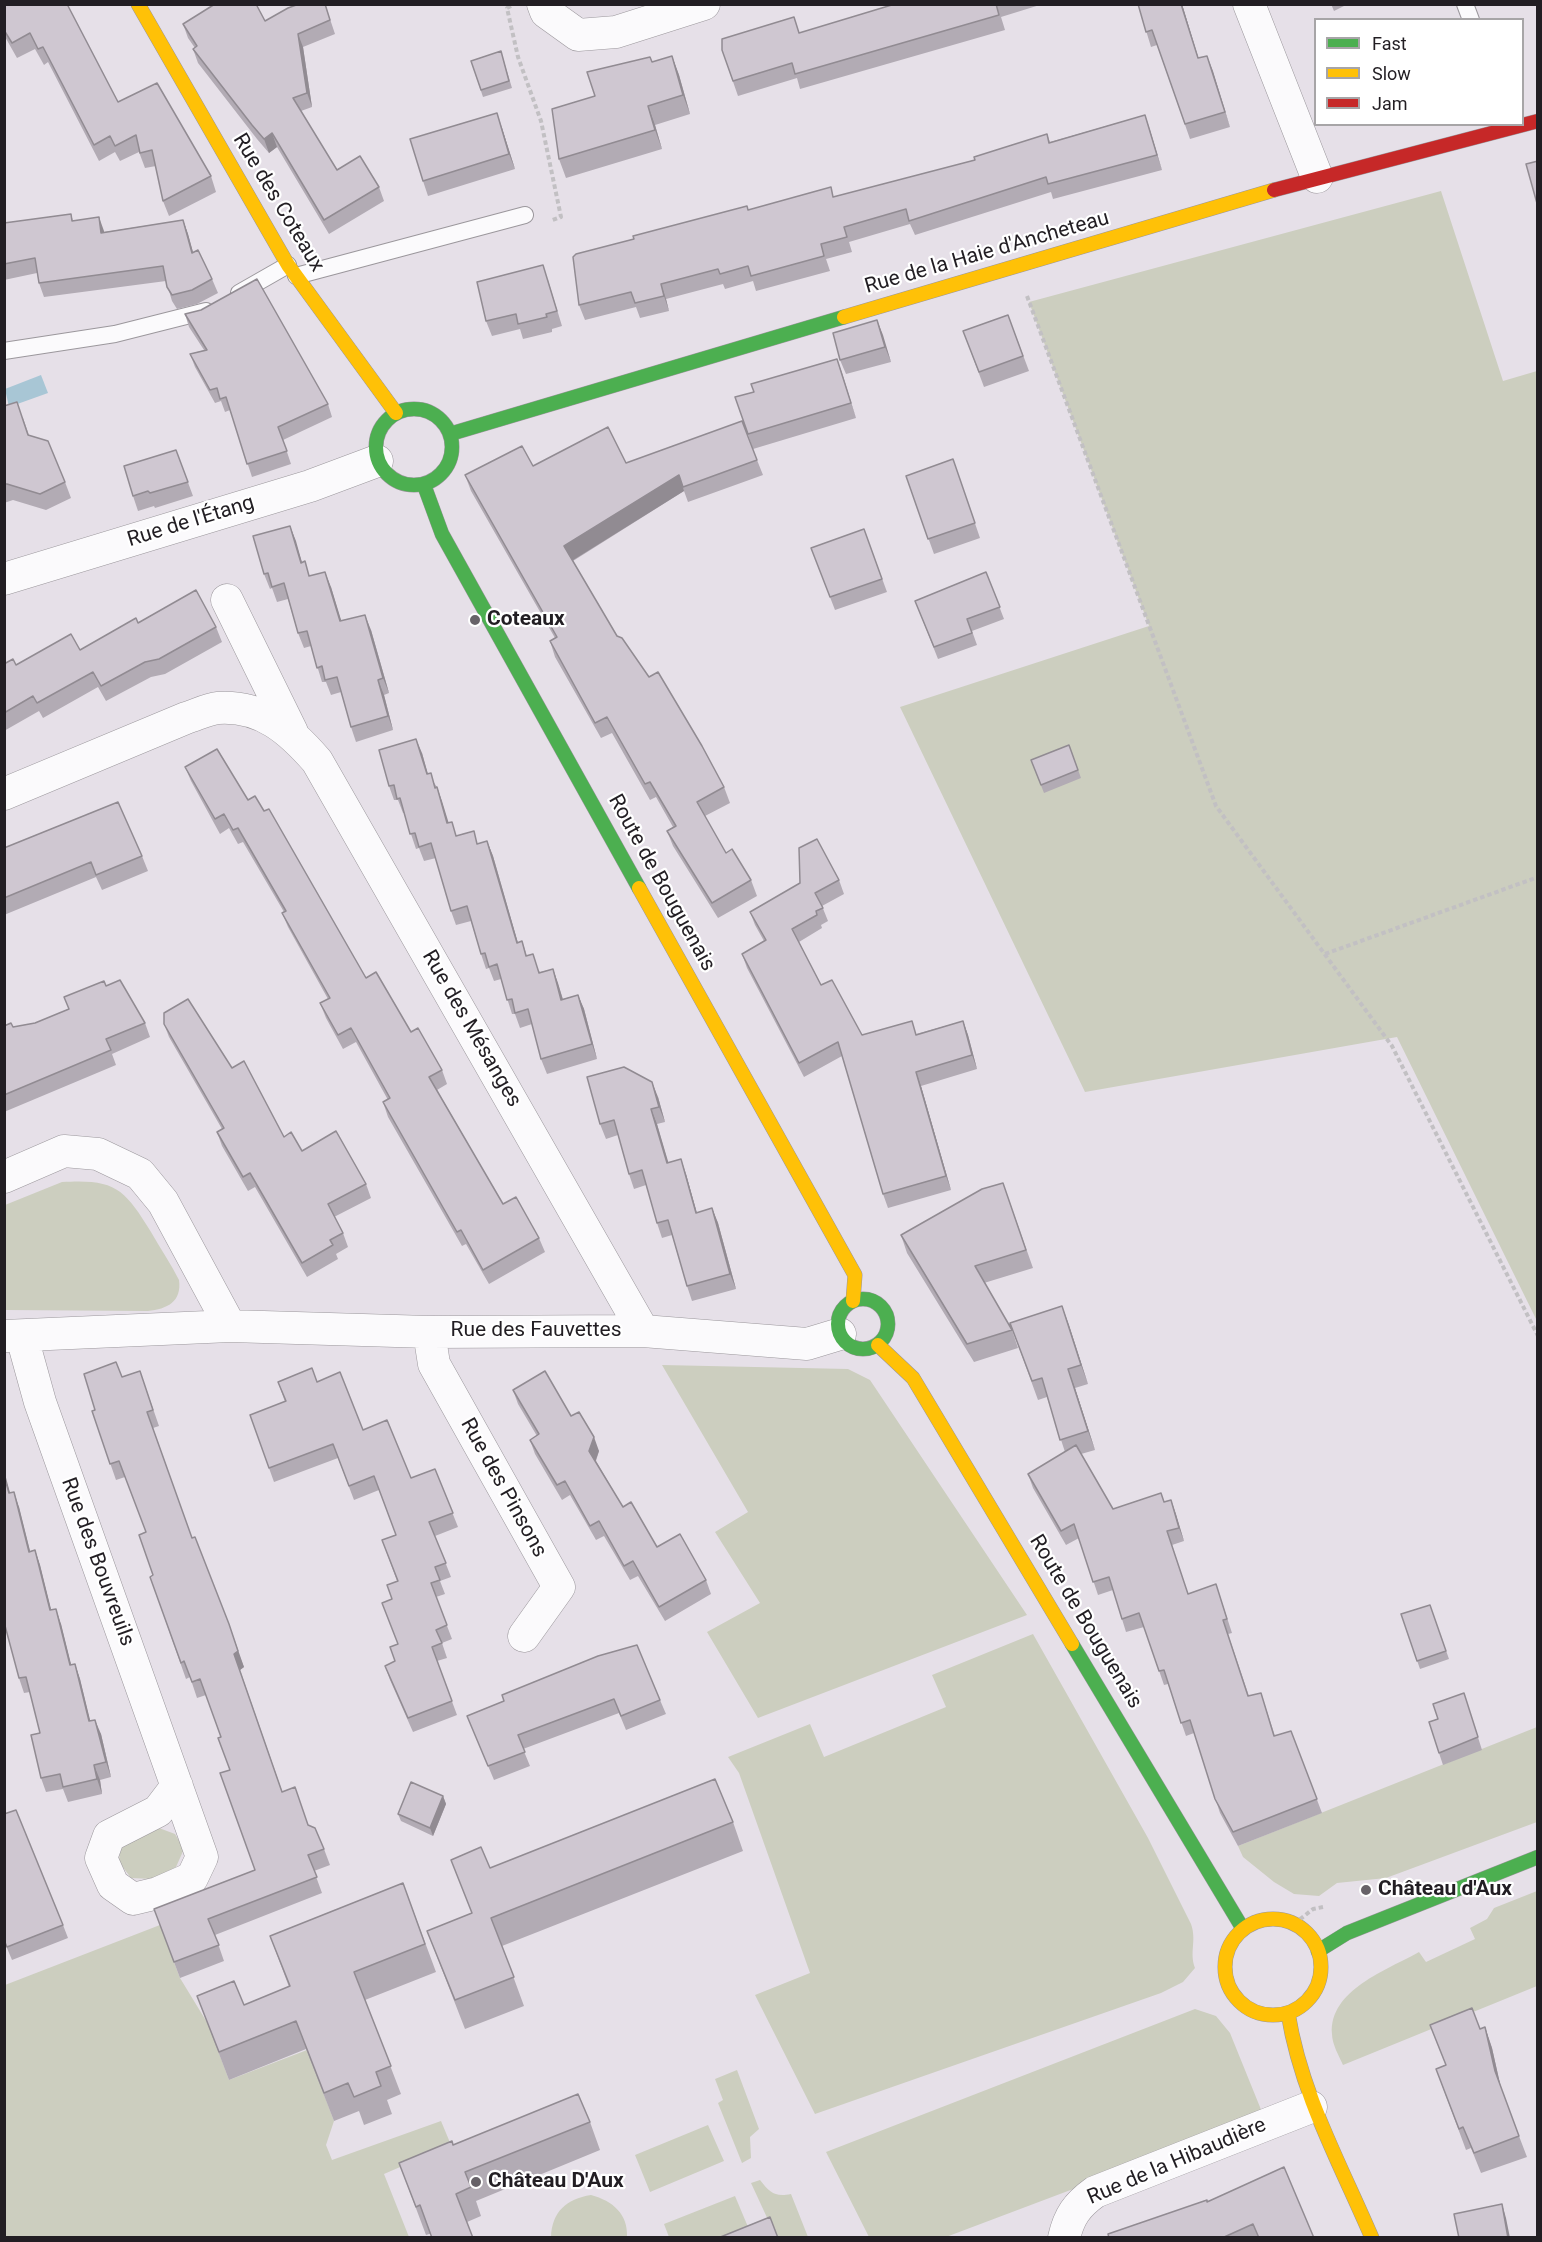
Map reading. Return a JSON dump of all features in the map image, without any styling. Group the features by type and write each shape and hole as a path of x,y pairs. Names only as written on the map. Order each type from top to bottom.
{"street":[{"name":"Rue des Coteaux","path":"138,4 292,271 378,385 396,413"},
{"path":"543,4 546,12 578,35 616,32 704,4"},
{"path":"1248,4 1317,177"},
{"name":"Rue de la Haie d'Ancheteau","path":"450,434 1317,177 1507,126"},
{"path":"418,409 431,412 441,420 450,434 450,460 443,472 424,484 409,485 396,481 377,461 378,432 396,413 418,409"},
{"name":"Rue de l'Étang","path":"4,579 310,486 377,461"},
{"name":"Route de Bouguenais","path":"424,484 442,534 855,1275 853,1301 842,1311 839,1318 840,1334"},
{"name":"Rue des Mésanges","path":"227,600 292,732 317,761 643,1331"},
{"name":"Rue des Mésanges","path":"4,794 186,718 217,708 259,713 292,732"},
{"path":"4,1176 64,1151 98,1155 140,1174 163,1202 231,1326"},
{"path":"840,1334 849,1345 863,1350 878,1345 887,1332 887,1316 877,1303 861,1299 853,1301"},
{"name":"Rue des Fauvettes","path":"13,1337 231,1326 429,1332 643,1331 807,1344 840,1334"},
{"name":"Rue des Pinsons","path":"429,1332 434,1365 559,1587 524,1636"},
{"name":"Rue des Bouvreuils","path":"13,1337 40,1402 177,1786"},
{"name":"Route de Bouguenais","path":"878,1345 913,1378 1243,1929"},
{"path":"1318,1951 1347,1934 1538,1857"},
{"path":"1267,1920 1283,1920 1309,1935 1318,1951 1321,1973 1319,1983 1304,2004 1288,2013 1276,2015 1257,2013 1238,1999 1228,1985 1226,1961 1230,1947 1243,1929 1267,1920"},
{"path":"1288,2013 1292,2049 1311,2107 1352,2187 1372,2238"},
{"name":"Rue de la Hibaudière","path":"1064,2238 1068,2221 1079,2204 1095,2192 1311,2107"}],"lane":[{"path":"4,351 115,334 201,314 292,271 525,215"}],"path":[{"path":"515,4 507,8 518,57 541,122 561,217 544,223 525,215"},
{"path":"1017,266 1216,806 1392,1046 1538,1336"},
{"path":"1325,954 1538,877"}],"shaded area":[{"path":"1441,191 1503,381 1537,371 1537,1321 1397,1037 1085,1092 900,707 1149,626 1029,302"},
{"path":"62,1182 94,1182 116,1189 125,1196 142,1217 179,1280 178,1294 172,1303 148,1311 5,1310 5,1205"},
{"path":"662,1365 848,1369 870,1380 1027,1615 758,1718 707,1632 760,1603 715,1532 748,1512"},
{"path":"1033,1634 1148,1838 1191,1924 1195,1968 1183,1982 1161,1993 815,2114 755,1995 810,1973 739,1773 728,1757 810,1724 824,1757 946,1707 932,1675"},
{"path":"1537,1727 1537,1822 1386,1878 1337,1883 1319,1896 1294,1894 1274,1882 1243,1857 1238,1846"},
{"path":"159,1828 175,1834 184,1849 176,1867 153,1879 131,1878 119,1862 120,1849 139,1836"},
{"path":"1537,1891 1537,1986 1343,2065 1334,2046 1332,2034 1334,2019 1340,2005 1350,1993 1377,1974 1419,1952 1426,1962 1475,1939 1470,1928 1487,1919 1494,1908"},
{"path":"160,1925 180,1978 208,2024 229,2080 307,2050 334,2121 326,2145 332,2160 441,2121 451,2145 384,2174 409,2237 5,2238 5,1985"},
{"path":"1195,2009 1216,2016 1230,2033 1264,2117 946,2237 869,2237 826,2152"},
{"path":"737,2070 759,2129 750,2137 751,2158 742,2163 718,2103 723,2100 715,2079"},
{"path":"708,2125 724,2161 650,2192 635,2155"},
{"path":"760,2180 773,2193 791,2194 808,2237 776,2237 751,2183"},
{"path":"591,2195 606,2201 618,2210 625,2222 627,2237 551,2237 554,2220 562,2208 574,2200"},
{"path":"735,2196 751,2234 743,2238 669,2237 664,2224"}],"water":[{"path":"41,375 48,393 9,407 5,389"}],"building":[{"path":"4,4 67,4 118,102 157,83 211,176 163,201 152,150 140,153 136,135 115,146 110,136 94,145 43,47 38,49 30,33 12,43 4,30"},
{"path":"215,4 256,4 265,21 299,4 325,4 330,20 298,34 307,93 293,98 337,170 360,156 379,187 324,220 272,133 264,139 193,49 197,46 183,24"},
{"path":"895,4 996,4 999,15 795,74 792,63 733,81 722,50 722,39 794,17 799,33"},
{"path":"1138,4 1181,4 1198,58 1207,56 1225,112 1185,124 1152,30 1146,32"},
{"path":"501,51 509,81 481,90 471,61"},
{"path":"672,56 683,95 648,106 655,130 559,159 552,109 595,96 587,72 650,57 652,62"},
{"path":"497,113 509,154 423,181 410,139"},
{"path":"1145,115 1157,155 1048,184 1046,177 909,221 906,209 844,227 847,237 821,244 824,256 751,276 748,266 720,274 718,269 661,284 664,296 635,303 631,292 579,305 573,257 576,254 634,239 633,236 747,206 748,210 831,187 833,197 975,160 974,157 1047,134 1049,143"},
{"path":"1538,161 1538,207 1526,164"},
{"path":"71,214 72,221 99,217 101,233 183,220 192,253 198,250 212,279 192,290 172,295 167,287 163,266 39,283 35,258 4,264 4,223"},
{"path":"543,265 557,311 546,314 547,317 518,324 516,314 486,321 477,282"},
{"path":"257,279 328,404 278,427 287,451 247,464 226,397 220,399 217,388 210,390 190,354 207,350 185,314 201,310"},
{"path":"1008,315 1023,356 979,372 963,331"},
{"path":"877,320 885,347 840,360 833,333"},
{"path":"837,359 851,403 748,434 735,397 754,392 751,384"},
{"path":"17,402 28,435 48,441 65,482 40,494 4,484 4,406"},
{"path":"742,421 757,460 683,487 679,475 564,546 617,636 622,638 649,677 658,672 724,787 697,802 726,853 732,849 751,880 712,903 667,831 676,826 650,782 645,784 607,717 595,723 550,641 557,637 465,475 522,446 533,466 608,427 626,463"},
{"path":"176,450 188,482 133,496 124,466"},
{"path":"953,459 975,523 928,539 906,476"},
{"path":"290,526 301,563 305,561 309,576 325,572 340,621 365,615 383,678 378,680 388,716 351,727 337,677 325,680 322,666 317,668 307,631 298,633 284,583 272,587 268,573 264,574 253,536"},
{"path":"864,529 882,579 830,597 811,548"},
{"path":"986,572 1000,607 967,619 972,633 934,647 915,601"},
{"path":"196,590 216,627 159,659 145,662 101,686 93,672 37,703 33,696 4,713 4,664 13,659 16,665 71,634 80,650 136,618 138,623"},
{"path":"416,739 427,774 431,773 435,788 437,787 447,823 452,822 456,836 474,831 477,844 487,841 517,943 522,941 526,956 533,954 539,973 553,969 561,1000 578,995 592,1044 541,1059 528,1009 515,1013 512,999 507,1000 497,964 489,967 485,953 481,954 467,906 451,911 431,843 419,847 415,833 410,834 400,798 397,799 394,785 389,786 379,750"},
{"path":"1069,745 1078,770 1041,785 1031,760"},
{"path":"217,749 248,800 255,796 264,811 269,809 366,978 376,972 411,1032 418,1028 442,1070 429,1077 503,1204 516,1197 539,1238 483,1270 461,1230 457,1232 383,1102 390,1098 351,1028 338,1035 320,1003 330,998 282,913 286,911 238,828 233,830 224,814 215,819 185,767"},
{"path":"118,802 142,856 96,875 91,862 4,898 4,848"},
{"path":"817,839 839,880 815,893 823,908 816,911 817,915 792,929 821,985 832,980 862,1035 912,1021 916,1035 963,1021 972,1055 916,1072 946,1176 883,1194 838,1042 799,1063 742,954 766,940 750,912 800,883 799,848"},
{"path":"120,980 145,1023 106,1039 111,1050 4,1095 4,1026 11,1023 13,1027 35,1023 69,1009 64,997 104,981 106,986"},
{"path":"188,999 232,1068 244,1061 284,1137 291,1132 302,1151 336,1131 366,1184 328,1204 343,1233 330,1240 333,1245 302,1263 250,1173 243,1177 217,1132 224,1128 164,1024 164,1013"},
{"path":"624,1067 652,1082 659,1107 651,1109 667,1163 681,1159 696,1213 712,1208 730,1274 687,1286 668,1220 657,1223 642,1170 629,1174 614,1120 600,1124 587,1077"},
{"path":"1003,1183 1026,1250 975,1266 1012,1330 967,1344 901,1235 982,1189"},
{"path":"1062,1306 1081,1365 1068,1369 1088,1431 1060,1440 1042,1378 1032,1381 1010,1323"},
{"path":"116,1362 122,1377 140,1371 153,1410 147,1412 192,1538 195,1537 229,1624 238,1651 234,1654 282,1792 295,1787 308,1825 315,1828 324,1849 308,1855 317,1877 208,1919 219,1945 174,1962 154,1909 255,1870 220,1773 230,1770 218,1738 221,1737 200,1679 192,1682 184,1661 181,1663 150,1577 153,1575 139,1535 146,1532 119,1461 110,1464 92,1411 95,1410 84,1374"},
{"path":"312,1368 317,1382 340,1372 363,1430 387,1420 411,1478 435,1469 453,1513 429,1522 446,1563 435,1567 440,1580 431,1583 447,1625 436,1630 442,1643 432,1647 452,1701 408,1718 385,1666 395,1661 390,1647 398,1644 382,1603 392,1599 387,1585 398,1581 382,1540 396,1535 374,1476 349,1486 333,1444 269,1468 250,1415 286,1401 278,1382"},
{"path":"545,1371 571,1416 579,1412 594,1437 589,1451 623,1507 631,1502 657,1547 680,1534 706,1580 659,1607 633,1561 624,1566 599,1521 590,1526 565,1481 557,1485 530,1440 539,1434 513,1390"},
{"path":"1076,1445 1113,1509 1161,1493 1164,1502 1171,1500 1179,1528 1167,1531 1188,1594 1216,1584 1227,1619 1223,1620 1248,1696 1261,1693 1274,1736 1291,1731 1317,1799 1233,1832 1215,1799 1190,1720 1181,1723 1164,1670 1159,1671 1139,1613 1122,1619 1109,1577 1093,1582 1074,1524 1061,1531 1028,1474"},
{"path":"4,1476 9,1493 14,1492 29,1552 35,1550 50,1610 56,1609 70,1665 75,1664 89,1721 95,1720 106,1762 94,1765 97,1779 63,1787 60,1774 41,1778 31,1735 40,1733 26,1677 19,1678 4,1622"},
{"path":"1430,1605 1446,1651 1417,1661 1401,1614"},
{"path":"637,1645 660,1700 621,1716 614,1699 518,1735 525,1752 488,1766 467,1716 504,1701 502,1695 598,1656"},
{"path":"1464,1693 1478,1737 1439,1753 1429,1722 1438,1719 1433,1704"},
{"path":"715,1779 733,1822 491,1918 514,1977 455,2000 427,1931 472,1913 451,1860 481,1847 490,1868"},
{"path":"411,1782 443,1796 430,1828 398,1814"},
{"path":"16,1810 63,1925 7,1947 4,1940 4,1814"},
{"path":"403,1883 425,1944 354,1972 391,2066 376,2072 381,2086 354,2097 348,2083 324,2093 296,2021 219,2052 197,1996 234,1981 244,2005 290,1986 270,1936"},
{"path":"1472,2008 1480,2029 1485,2027 1495,2071 1519,2136 1474,2153 1463,2127 1459,2129 1436,2069 1446,2065 1430,2025"},
{"path":"578,2094 590,2122 465,2172 471,2187 456,2194 473,2238 432,2238 420,2205 416,2207 399,2163 452,2141 453,2145"},
{"path":"1284,2167 1314,2238 1259,2238 1253,2224 1222,2238 1109,2238 1108,2234 1207,2200 1207,2202"},
{"path":"1502,2204 1508,2238 1459,2238 1454,2214"},
{"path":"770,2217 778,2238 718,2238"}],"traffic: fast":[{"path":"450,434 844,317"},
{"path":"414,409 429,412 441,420 449,432 452,447 449,462 441,474 429,482 414,485 399,482 387,474 379,462 376,447 379,432 387,420 399,412 414,409"},
{"path":"424,485 442,534 639,888"},
{"path":"858,1299 868,1299 881,1306 888,1319 888,1324 888,1329 881,1342 868,1349 858,1349 849,1345 842,1338 838,1329 838,1319 842,1310 849,1303 858,1299"},
{"path":"1072,1644 1243,1929"},
{"path":"1318,1951 1347,1933 1538,1857"}],"traffic: slow":[{"path":"138,4 288,265 396,413"},
{"path":"844,317 1274,190"},
{"path":"639,888 855,1275 853,1301"},
{"path":"878,1345 913,1378 1072,1644"},
{"path":"1273,1919 1291,1923 1307,1933 1317,1949 1321,1967 1317,1985 1307,2001 1291,2011 1273,2015 1255,2011 1239,2001 1229,1985 1225,1967 1229,1949 1239,1933 1255,1923 1273,1919"},
{"path":"1288,2013 1294,2043 1312,2100 1372,2238"}],"traffic: jam":[{"path":"1524,125 1538,121"},
{"path":"1274,190 1519,126"}],"place":[{"name":"Coteaux","path":"475,620"},
{"name":"Château d'Aux","path":"1366,1890"},
{"name":"Château D'Aux","path":"476,2182"}]}
